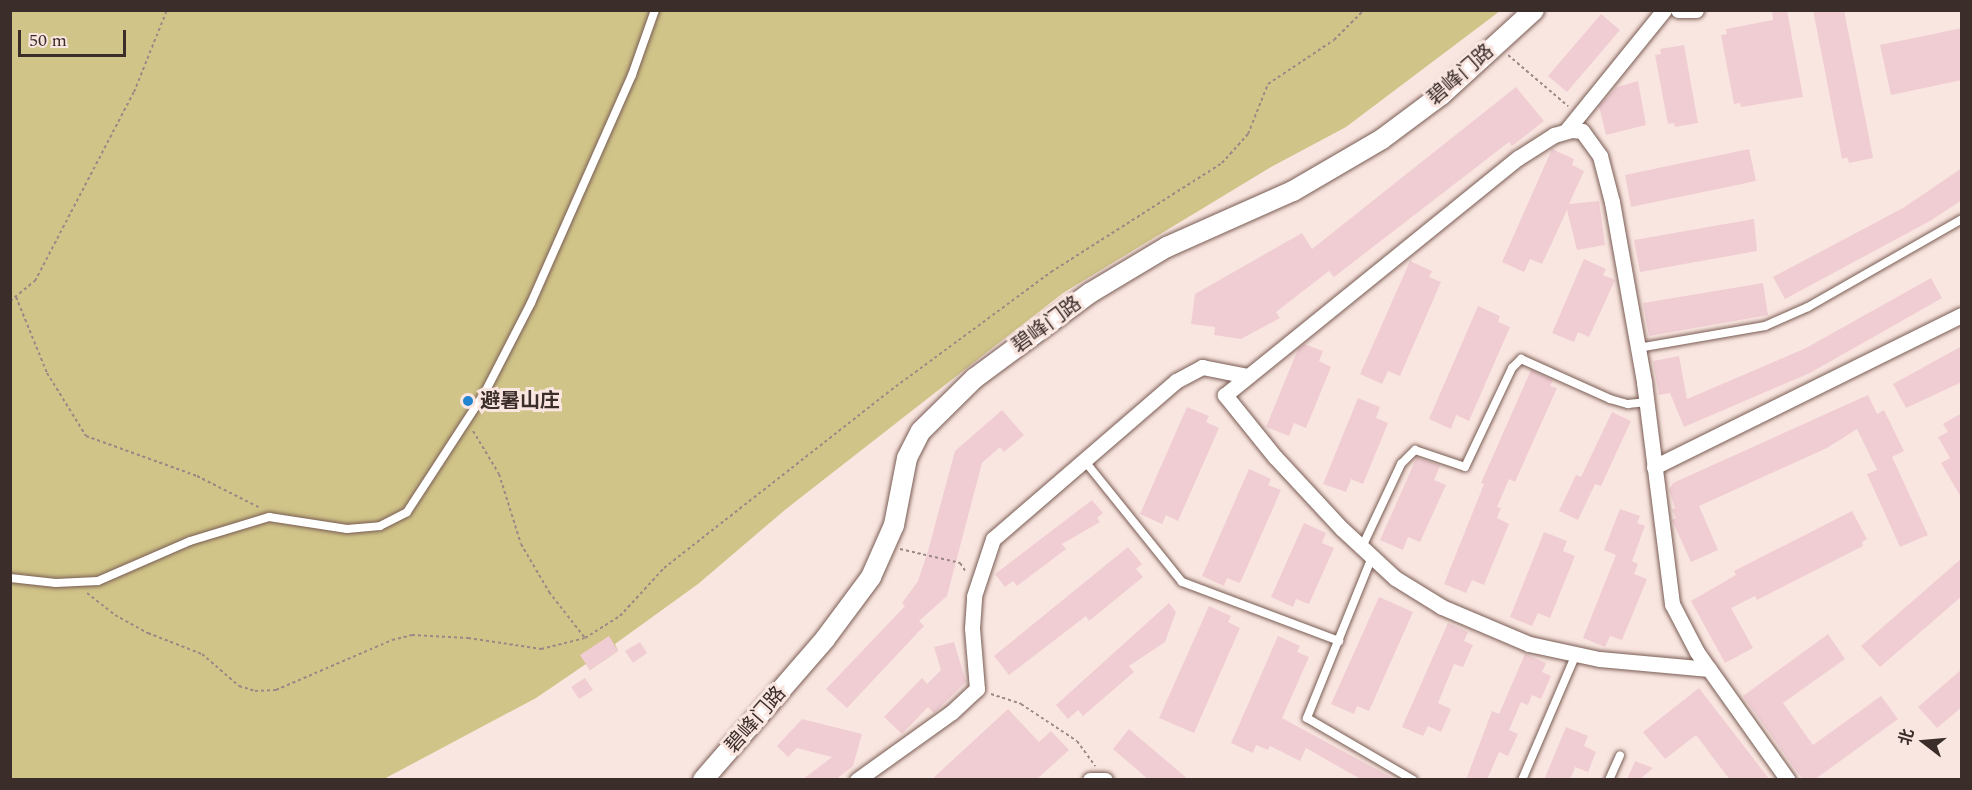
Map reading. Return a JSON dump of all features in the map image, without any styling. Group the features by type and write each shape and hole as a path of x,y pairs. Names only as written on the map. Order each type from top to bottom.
{"street":[{"name":"碧峰门路","path":"703,780 825,639 871,578 894,525 907,458 921,431 975,378 1090,293 1167,247 1293,191 1382,139 1441,95 1534,10"},
{"path":"1664,10 1566,131 1518,158 1225,395 1275,457 1367,552 1395,578 1442,607 1529,644 1576,654 1709,669"},
{"path":"1678,10 1696,10"},
{"path":"1566,131 1582,132 1600,156 1612,202 1647,402 1672,604 1709,669 1788,780"},
{"path":"1654,467 1962,315"},
{"path":"857,780 952,712 977,689 972,628 974,596 993,539 1176,381 1202,367 1248,376"}],"lane":[{"path":"10,578 80,583 98,581 217,531 269,518 347,529 380,526 408,512 466,421 531,303 632,75 655,10"},
{"path":"1638,348 1764,326 1808,307 1962,219"},
{"path":"1413,780 1307,718 1339,640 1367,552 1401,464 1414,450 1466,467 1512,368 1521,360 1610,399 1628,404 1647,402"},
{"path":"1084,460 1182,582 1339,640"},
{"path":"1522,780 1576,654"},
{"path":"1609,780 1620,755"}],"path":[{"path":"10,301 35,281 134,92 167,10"},
{"path":"80,583 91,599 116,615 202,654 239,686 255,691 276,690 392,640 412,635 468,638 541,649 585,638 620,616 664,568 891,390 1051,273 1222,162 1248,134 1268,84 1334,40 1364,10"},
{"path":"1496,45 1579,115"},
{"path":"16,297 47,373 86,436 197,476 283,519"},
{"path":"466,421 499,474 521,544 549,592 585,638"},
{"path":"884,546 960,563 967,573 965,583"},
{"path":"977,689 1021,704 1077,741 1100,779"}],"shaded area":[{"name":"避暑山庄","path":"10,11 1500,11 1346,127 1271,167 1063,293 786,509 698,584 615,644 618,651 590,670 586,664 536,698 382,780 11,779"}],"building":[{"path":"1772,10 1787,10 1803,97 1741,107 1740,103 1734,104 1721,35 1727,34 1726,29 1773,20"},
{"path":"1813,10 1844,10 1873,158 1849,163 1847,157 1842,159"},
{"path":"1601,14 1620,30 1567,92 1548,76"},
{"path":"1962,28 1962,80 1891,95 1880,45"},
{"path":"1684,45 1698,123 1675,127 1674,123 1668,124 1655,55 1661,54 1660,49"},
{"path":"1638,81 1646,125 1606,135 1599,106 1617,87"},
{"path":"1516,87 1544,121 1512,146 1509,142 1334,277 1329,271 1276,312 1280,318 1241,339 1214,335 1215,327 1191,324 1195,294 1302,233 1312,249"},
{"path":"1552,149 1574,159 1572,165 1584,171 1569,204 1599,201 1605,245 1577,250 1567,210 1542,264 1530,259 1524,272 1502,262"},
{"path":"1749,149 1756,181 1631,207 1625,175"},
{"path":"1962,168 1962,200 1930,221 1785,299 1773,277 1903,208"},
{"path":"1754,219 1757,251 1640,272 1634,240"},
{"path":"1584,259 1606,269 1603,275 1615,280 1589,337 1578,332 1574,342 1552,333"},
{"path":"1410,261 1432,271 1429,277 1441,282 1400,376 1388,371 1382,384 1360,374"},
{"path":"1931,278 1942,298 1810,373 1684,427 1670,393 1659,395 1653,361 1679,356 1687,399 1806,348"},
{"path":"1763,283 1768,315 1649,336 1643,303"},
{"path":"1478,306 1500,316 1498,322 1510,327 1469,421 1456,415 1451,429 1429,419"},
{"path":"1304,344 1323,351 1319,361 1331,367 1306,428 1294,423 1289,436 1266,427 1298,349"},
{"path":"1962,346 1962,382 1906,408 1893,384"},
{"path":"1531,370 1553,380 1550,386 1557,388 1515,482 1509,479 1497,507 1501,508 1497,518 1509,524 1484,585 1472,580 1466,593 1444,584 1484,484 1481,483"},
{"path":"1868,395 1877,414 1884,410 1904,451 1892,457 1928,535 1900,547 1867,474 1877,470 1857,429 1827,448 1699,506 1718,550 1691,562 1672,520 1676,518 1672,510 1675,508 1669,490 1673,483"},
{"path":"1358,398 1380,407 1376,418 1388,423 1363,484 1351,479 1346,492 1323,484"},
{"path":"1187,407 1209,416 1206,422 1219,428 1178,521 1166,515 1162,524 1140,514"},
{"path":"1002,410 1024,435 1004,452 1000,447 982,463 947,596 919,621 924,626 847,708 826,689 905,606 902,603 918,581 928,551 955,451"},
{"path":"1612,412 1631,421 1601,486 1595,484 1578,520 1559,511 1576,475 1581,477"},
{"path":"1962,413 1962,499 1941,463 1950,458 1938,437 1948,432 1943,424"},
{"path":"1417,457 1440,466 1434,480 1446,485 1420,542 1408,537 1403,550 1380,540"},
{"path":"1249,469 1271,479 1268,485 1281,490 1240,583 1227,578 1224,586 1202,576"},
{"path":"1092,500 1103,513 1097,518 1100,522 1062,544 1066,549 1017,586 1013,581 1005,587 995,574"},
{"path":"1620,509 1640,516 1637,523 1645,526 1632,561 1638,564 1634,574 1647,579 1622,640 1610,636 1605,647 1583,638 1616,555 1604,550"},
{"path":"1852,511 1867,539 1862,542 1863,546 1757,600 1755,596 1731,608 1753,648 1725,663 1691,601 1736,575 1734,571"},
{"path":"1304,523 1326,533 1322,543 1334,548 1309,604 1296,599 1293,607 1271,597"},
{"path":"1544,532 1567,541 1563,551 1575,556 1550,618 1538,613 1532,626 1510,617"},
{"path":"1128,547 1142,564 1136,569 1143,577 1089,621 1086,616 1009,675 994,656"},
{"path":"1962,558 1962,596 1880,667 1861,646"},
{"path":"1379,597 1413,612 1369,711 1357,706 1354,714 1331,704"},
{"path":"1169,603 1176,612 1165,642 1129,666 1134,672 1083,716 1078,710 1068,719 1056,705"},
{"path":"1209,606 1231,616 1228,622 1240,628 1194,733 1159,718"},
{"path":"1448,623 1468,632 1464,641 1473,645 1463,667 1454,664 1438,703 1451,709 1441,732 1428,726 1423,736 1402,727"},
{"path":"1828,634 1845,659 1783,703 1813,745 1881,696 1898,719 1814,780 1803,780 1743,696"},
{"path":"609,636 618,651 590,670 580,655"},
{"path":"1278,636 1300,646 1297,652 1309,657 1282,718 1396,780 1362,780 1306,748 1300,761 1270,746 1268,750 1256,745 1253,753 1231,743"},
{"path":"640,642 647,653 633,663 625,651"},
{"path":"954,642 966,682 934,713 928,707 902,734 884,717 922,678 927,684 941,670 934,647"},
{"path":"1525,654 1546,663 1542,672 1551,676 1541,699 1532,695 1528,705 1521,702 1509,730 1518,734 1508,756 1499,752 1487,780 1466,780 1492,711 1499,714"},
{"path":"1962,669 1962,707 1937,728 1918,707"},
{"path":"585,678 593,690 579,699 571,687"},
{"path":"1699,688 1770,780 1730,780 1696,735 1665,759 1643,732"},
{"path":"1008,709 1039,742 1051,731 1069,750 1036,780 931,780"},
{"path":"802,719 862,734 853,766 835,780 802,780 832,757 797,748 788,757 777,746"},
{"path":"1566,727 1588,736 1584,746 1596,752 1588,772 1575,767 1570,780 1544,780"},
{"path":"1129,729 1189,780 1149,780 1113,749"},
{"path":"1635,761 1653,768 1639,780 1627,780"}],"place":[{"name":"避暑山庄","path":"468,401"}]}
